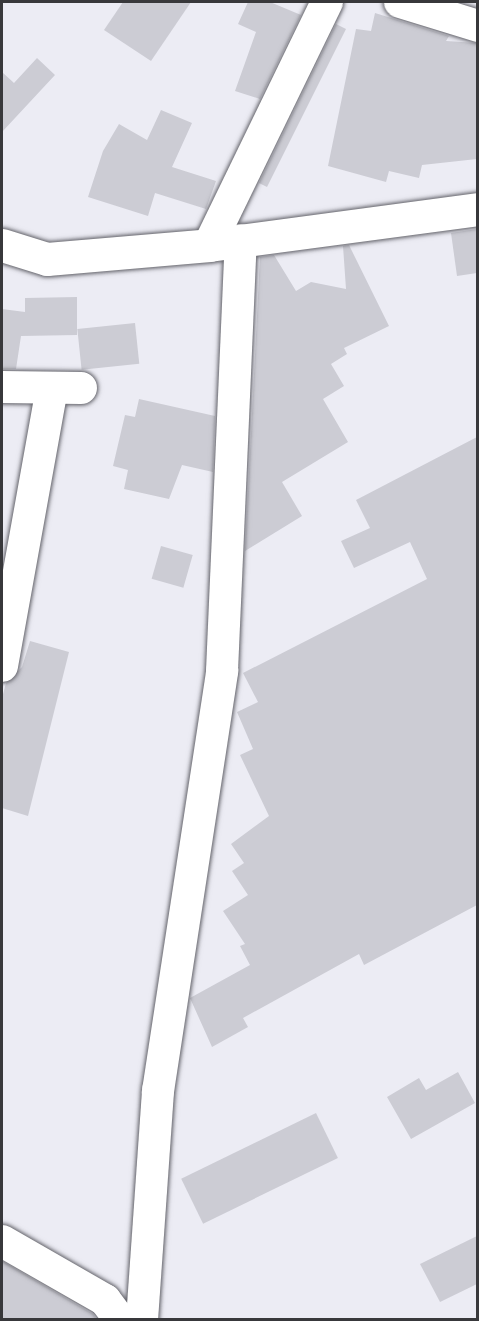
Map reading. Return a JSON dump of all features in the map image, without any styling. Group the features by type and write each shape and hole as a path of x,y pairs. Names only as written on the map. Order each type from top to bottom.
{"main road":[{"path":"2,245 47,259 208,245 477,209"}],"street":[{"path":"208,245 327,2"},
{"path":"400,2 477,26"},
{"path":"142,1320 158,1091 222,671 241,240"},
{"path":"2,387 67,388 2,666"},
{"path":"2,1241 105,1299 120,1320"}],"building":[{"path":"123,2 191,2 151,61 104,30"},
{"path":"248,2 270,2 301,15 260,99 235,91 256,32 238,24"},
{"path":"375,13 449,36 446,41 477,43 477,159 422,165 419,178 389,171 386,182 328,166 356,29 371,31"},
{"path":"336,24 346,29 267,187 259,183"},
{"path":"37,58 55,75 2,132 2,72 14,83"},
{"path":"161,110 192,123 172,167 216,181 206,209 155,193 148,216 88,197 103,151 119,124 147,140"},
{"path":"477,229 477,273 457,276 451,233"},
{"path":"349,245 389,326 344,348 347,354 331,364 344,386 323,399 348,442 282,482 302,516 245,551 260,257 274,255 296,291 311,282 346,289 343,246"},
{"path":"77,297 77,335 21,336 16,369 2,369 2,309 25,312 25,298"},
{"path":"135,323 139,364 82,370 77,329"},
{"path":"139,399 215,416 213,472 182,465 169,499 124,489 128,470 113,466 125,415 135,417"},
{"path":"477,437 477,905 364,965 359,954 243,1018 248,1027 212,1047 190,998 250,965 240,946 245,944 223,911 248,895 232,871 244,863 231,844 269,816 240,755 253,749 237,712 258,702 243,673 427,579 410,542 354,568 341,541 370,528 356,500"},
{"path":"161,546 193,555 183,588 152,579"},
{"path":"30,641 69,652 28,816 2,808 2,698 6,683 22,667"},
{"path":"458,1072 475,1103 411,1139 387,1097 419,1078 426,1090"},
{"path":"316,1113 338,1158 203,1224 181,1179"},
{"path":"477,1236 477,1284 440,1302 420,1264"},
{"path":"2,1261 93,1314 97,1320 2,1320"}]}
